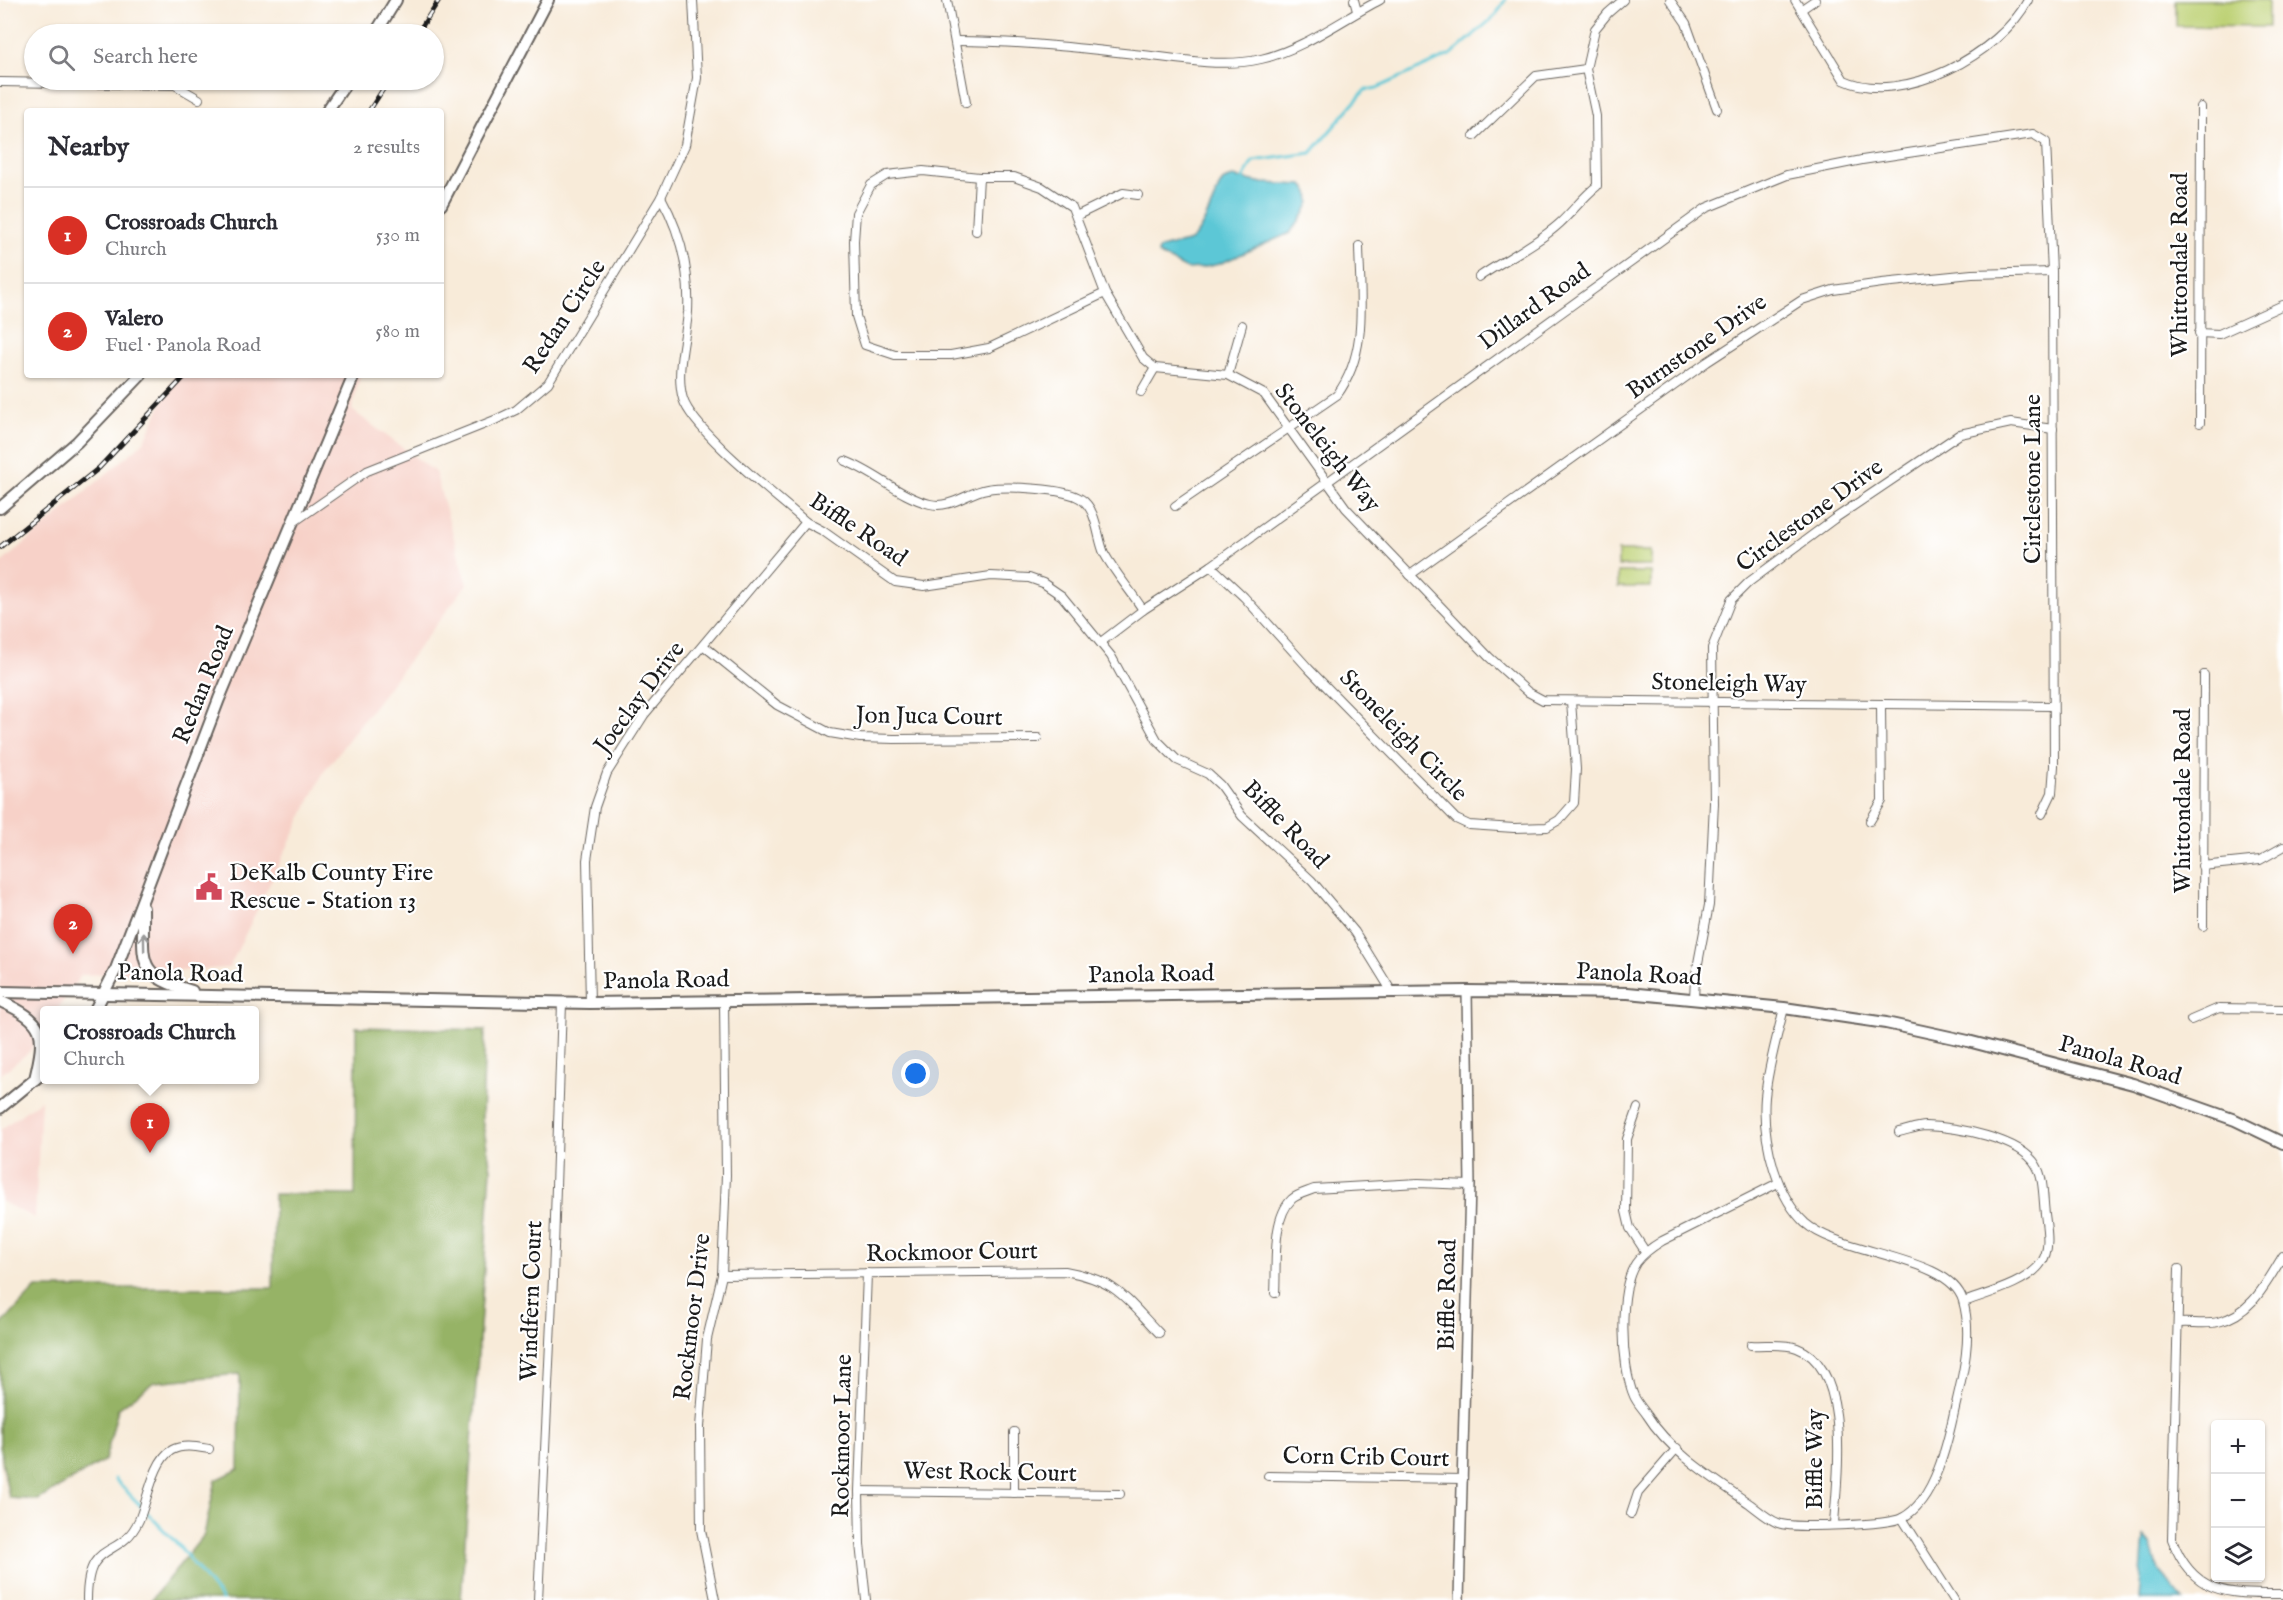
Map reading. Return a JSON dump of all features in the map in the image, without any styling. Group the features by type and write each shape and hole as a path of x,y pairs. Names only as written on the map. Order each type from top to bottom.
{"main road":[{"path":"381,24 396,0"},
{"path":"444,199 548,0"},
{"path":"329,108 341,90"},
{"path":"0,508 77,442 138,378"},
{"name":"Redan Road","path":"98,1006 106,993 143,901 219,699 353,378"},
{"path":"143,901 144,962 150,973 171,986 213,995"},
{"name":"Panola Road","path":"0,992 562,1003 1467,991 1628,993 1784,1008 1886,1023 2133,1084 2235,1120 2283,1143"},
{"path":"0,1001 36,1022 40,1030"},
{"path":"35,1079 40,1052"},
{"path":"0,1108 40,1074"}],"street":[{"name":"Redan Circle","path":"294,522 329,495 367,471 516,410 539,392 556,371 674,173 691,125 698,78 693,0"},
{"path":"947,0 966,103"},
{"path":"1353,0 1357,10"},
{"path":"956,41 1237,62 1273,56 1299,45 1357,10 1380,0"},
{"path":"1479,277 1562,222 1578,201 1597,186 1596,116 1586,69 1595,29 1623,0"},
{"path":"1670,0 1686,23 1717,109"},
{"path":"1796,0 1844,80 1855,85 1884,88 1910,86 1928,79 1992,44 2028,0"},
{"path":"1802,9 1815,0"},
{"path":"1474,136 1536,76 1586,69"},
{"path":"0,82 24,82"},
{"path":"184,90 200,99"},
{"name":"Whittondale Road","path":"2200,423 2201,107"},
{"name":"Dillard Road","path":"1101,642 1143,610 1211,566 1706,208 1787,176 1862,160 2033,134 2046,142"},
{"name":"Circlestone Lane","path":"2042,814 2052,794 2053,706 2052,272 2046,142"},
{"path":"1105,293 989,348 951,355 895,355 865,345 856,316 853,286 856,213 871,185 887,175 922,171 979,177 1014,177 1042,187 1072,207 1105,293 1143,358 1155,368 1141,392"},
{"path":"976,231 979,177"},
{"path":"1077,216 1123,193 1138,195"},
{"name":"Biffle Road","path":"661,197 675,222 686,268 688,311 681,367 683,399 708,434 806,522 823,531 895,582 924,586 991,576 1029,579 1043,584 1062,596 1101,642 1121,671 1156,740 1178,760 1208,774 1220,785 1242,816 1312,881 1355,932 1392,992"},
{"path":"1174,506 1337,395 1357,359 1361,321 1359,246"},
{"name":"Burnstone Drive","path":"1410,575 1707,362 1802,300 1833,290 1905,281 1972,274 2052,272"},
{"path":"2199,333 2219,334 2283,305"},
{"path":"1228,375 1242,325"},
{"name":"Stoneleigh Way","path":"1155,368 1228,375 1264,394 1346,508 1528,692 1542,700 1881,706 2053,706"},
{"name":"Circlestone Drive","path":"1694,998 1695,978 1709,905 1714,803 1712,648 1731,600 1749,582 1834,519 1960,434 2011,423 2053,429"},
{"path":"845,461 866,469 911,498 933,505 951,503 986,489 1060,490 1083,499 1090,509 1104,552 1143,610"},
{"name":"Joeclay Drive","path":"590,1003 587,860 595,807 607,773 644,715 806,522"},
{"name":"Stoneleigh Circle","path":"1211,566 1244,597 1309,669 1456,819 1469,825 1514,828 1547,827 1559,820 1574,803 1576,769 1571,701"},
{"name":"Jon Juca Court","path":"704,646 777,705 830,733 860,738 894,739 1038,738"},
{"name":"Whittondale Road","path":"2203,926 2204,675"},
{"path":"1870,821 1882,801 1881,706"},
{"path":"2202,866 2260,860 2283,847"},
{"name":"Biffle Road","path":"1459,1600 1470,1185 1467,991"},
{"name":"Rockmoor Drive","path":"715,1600 701,1530 700,1427 707,1339 722,1275 726,1175 724,1002"},
{"name":"Windfern Court","path":"538,1600 552,1301 562,1003"},
{"path":"1778,1183 1646,1251 1635,1264 1628,1282 1624,1319 1625,1362 1634,1396 1652,1423 1677,1448 1712,1478 1777,1523 1793,1525 1875,1524 1902,1518 1935,1480 1944,1454 1964,1368 1966,1328 1964,1302 1959,1290 1951,1282 1929,1270 1830,1239 1805,1223 1790,1204 1778,1183 1767,1148 1765,1100 1784,1008"},
{"path":"2191,1020 2219,1008 2283,1009"},
{"path":"1638,1108 1627,1139 1626,1211 1630,1228 1646,1251"},
{"path":"1899,1132 1924,1126 1964,1131 2000,1140 2030,1156 2041,1176 2047,1250 2042,1263 2031,1273 2013,1283 1964,1302"},
{"path":"1275,1293 1280,1221 1291,1200 1301,1194 1314,1189 1418,1184 1470,1185"},
{"path":"2180,1323 2217,1322 2241,1312 2254,1302 2283,1256"},
{"path":"2179,1269 2180,1323 2171,1517 2172,1539 2179,1559 2193,1576 2216,1590 2283,1594"},
{"name":"Rockmoor Court","path":"722,1275 1065,1271 1095,1277 1113,1286 1159,1334"},
{"name":"Rockmoor Lane","path":"866,1600 860,1544 859,1491 867,1273"},
{"name":"Biffle Way","path":"1750,1345 1797,1348 1815,1360 1829,1377 1836,1406 1834,1524"},
{"path":"1014,1432 1014,1493"},
{"path":"87,1600 88,1576 95,1559 128,1537 138,1521 161,1459 172,1450 184,1446 209,1449"},
{"path":"1631,1514 1638,1493 1677,1448"},
{"name":"Corn Crib Court","path":"1268,1476 1463,1479"},
{"name":"West Rock Court","path":"859,1491 1120,1494"},
{"path":"1902,1518 1954,1600"}],"shaded area":[{"path":"174,378 359,378 352,410 435,472 467,584 323,773 229,968 81,975 60,1006 40,1006 40,1035 29,1052 0,1075 0,564 144,442"},
{"path":"41,1100 35,1218 0,1201 0,1130"}],"green space":[{"path":"2176,0 2268,0 2268,27 2176,26"},
{"path":"1618,551 1651,551 1651,566 1618,566"},
{"path":"1618,572 1651,572 1651,587 1618,587"},
{"path":"356,1027 485,1030 482,1119 491,1169 461,1600 151,1600 204,1535 216,1480 239,1469 240,1374 154,1382 118,1409 105,1460 38,1500 9,1498 0,1449 0,1326 36,1288 273,1288 274,1194 355,1195"}],"water":[{"path":"1233,177 1263,183 1303,185 1309,192 1310,202 1290,233 1219,264 1187,269 1158,254 1159,249 1190,241 1194,237 1207,216 1219,187 1224,180"},
{"path":"2144,1536 2151,1544 2159,1571 2184,1600 2139,1600"}],"waterway":[{"path":"1243,179 1253,161 1311,153 1365,90 1377,88 1452,54 1495,16 1505,0"},
{"path":"115,1479 180,1547 222,1600"}],"railway":[{"path":"423,24 439,0"},
{"path":"371,108 383,90"},
{"path":"0,547 99,468 183,378"}],"place":[{"name":"DeKalb County Fire Rescue - Station 13","path":"209,887"},
{"name":"Valero","path":"73,954"},
{"name":"Crossroads Church","path":"150,1153"}]}
